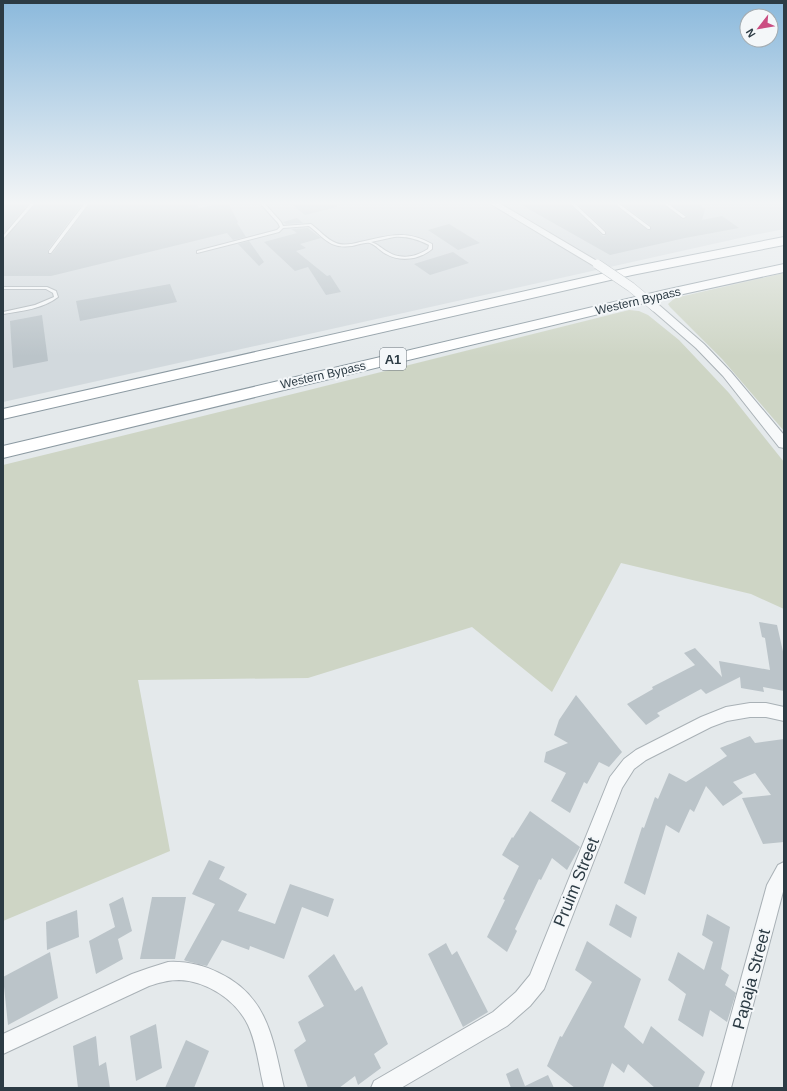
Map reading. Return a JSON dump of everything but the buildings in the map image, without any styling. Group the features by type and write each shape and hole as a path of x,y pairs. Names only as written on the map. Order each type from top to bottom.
{"highway":[{"name":"A1","path":"3,414 625,273 720,254"},
{"name":"Western Bypass","path":"3,452 652,297 784,268"}],"street":[{"path":"579,254 631,287 705,350 727,374 784,444"},
{"name":"Pruim Street","path":"381,1088 500,1019 512,1010 537,982 616,783 629,764 640,755 706,722 726,714 750,710 766,710 784,714"},
{"name":"Papaja Street","path":"722,1088 776,885 784,872"},
{"path":"3,1044 144,979 178,971 196,974 216,981 239,996 253,1014 262,1040 274,1088"}],"lane":[{"path":"388,254 406,258 421,254"},
{"path":"3,288 47,288 55,292 56,297 47,303 3,313"}],"shaded area":[{"path":"3,254 668,254 3,402"}],"green space":[{"path":"784,273 784,431 722,359 668,304 675,298"},
{"path":"629,310 639,311 648,315 679,340 729,393 784,462 784,609 751,594 621,563 552,692 472,627 308,678 138,680 170,851 3,921 3,465"}]}
